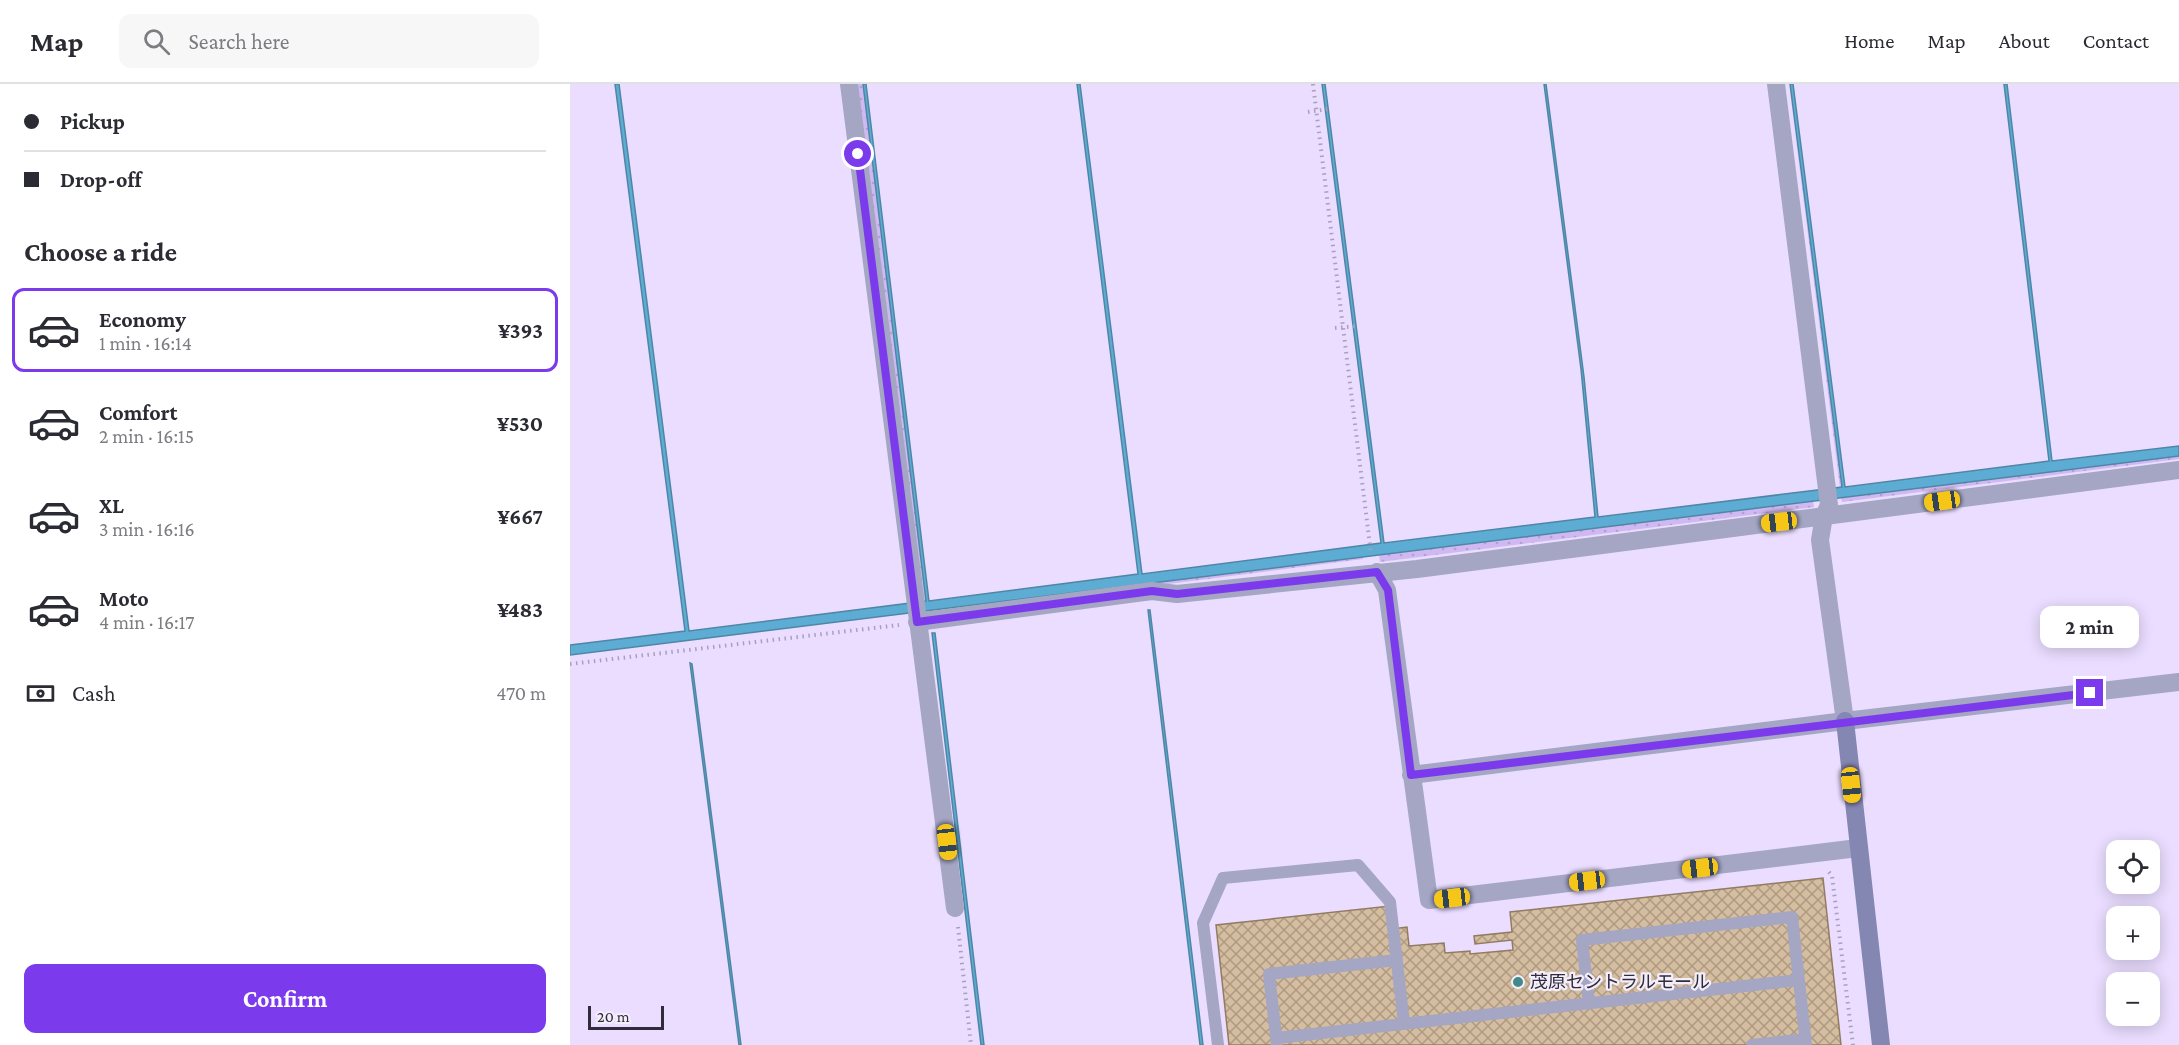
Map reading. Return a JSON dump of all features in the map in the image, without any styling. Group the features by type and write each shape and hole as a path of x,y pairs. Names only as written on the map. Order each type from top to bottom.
{"street":[{"path":"849,84 955,908"},
{"path":"1776,84 1829,506 1824,516 1820,540 1845,721 1881,1045"},
{"path":"917,622 1152,591 1177,594 1377,572 2179,470"},
{"path":"1377,572 1388,590 1429,900 1858,848"},
{"path":"1411,775 2179,682"}],"lane":[{"path":"1218,1045 1203,923 1223,878 1358,865 1390,902 1404,1023"},
{"path":"1589,1003 1582,940 1792,917 1806,1042 1752,1045"},
{"path":"1397,960 1269,974 1277,1041 1404,1023 1799,980"}],"path":[{"path":"1313,84 1372,564 1377,572"},
{"path":"1308,112 1328,109"},
{"path":"1335,328 1357,326"},
{"path":"570,664 917,622"},
{"path":"1824,868 1833,876 1853,1045"},
{"path":"955,908 971,1045"}],"shaded area":[{"path":"857,84 863,84 926,602 923,602"},
{"path":"1789,84 1842,487 1840,488"},
{"path":"2179,456 2179,459 1842,502 1841,498"},
{"path":"1813,501 1814,507 1380,562 1379,554"},
{"path":"1363,556 1363,559 927,615 924,612"}],"water":[{"path":"615,84 619,84 689,631 926,601 863,84 866,84 929,601 1138,574 1077,84 1080,84 1142,574 1381,543 1322,84 1325,84 1384,543 1595,517 1581,369 1544,84 1546,84 1584,377 1598,517 1842,487 1790,84 1793,84 1845,487 2049,461 2004,84 2007,84 2052,461 2179,446 2179,456 570,655 570,645 685,631"},
{"path":"1148,610 1150,610 1203,1045 1200,1045"},
{"path":"932,633 935,633 984,1045 981,1045"},
{"path":"690,663 692,664 741,1045 739,1045"}],"building":[{"name":"茂原セントラルモール","path":"1823,878 1841,1045 1229,1045 1216,925 1390,906 1392,929 1407,927 1409,946 1444,943 1445,953 1470,951 1470,954 1513,950 1512,940 1475,944 1474,936 1512,932 1510,912"}],"place":[{"name":"茂原セントラルモール","path":"1518,982"}],"route":[{"path":"858,154 917,622 1152,591 1177,594 1377,572 1388,590 1411,775 2090,693"}]}
